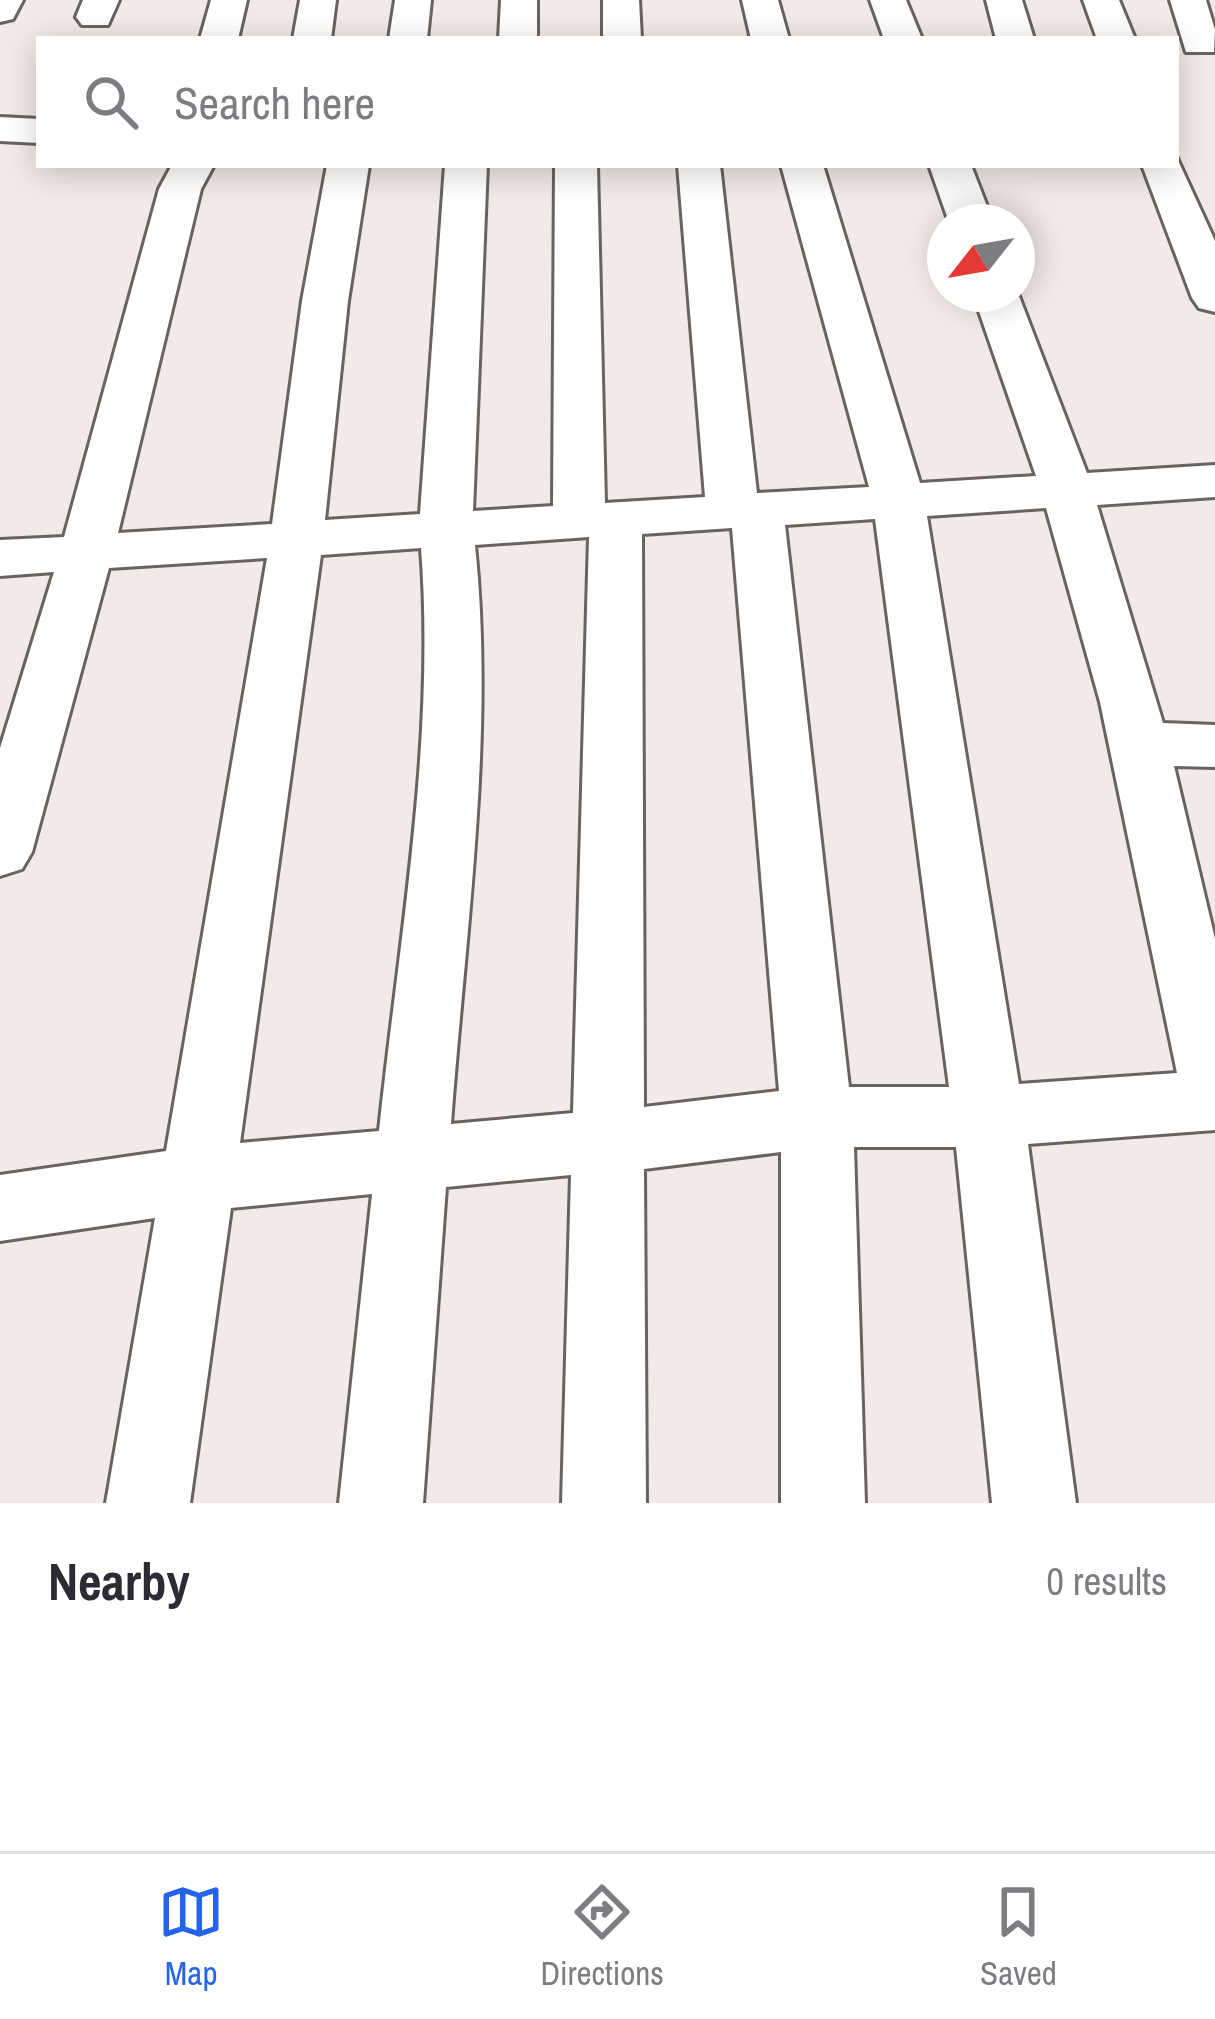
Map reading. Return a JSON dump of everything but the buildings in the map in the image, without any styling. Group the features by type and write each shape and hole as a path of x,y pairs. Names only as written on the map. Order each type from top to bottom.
{"street":[{"path":"0,11 5,0"},
{"path":"220,36 229,0"},
{"path":"313,36 319,0"},
{"path":"408,36 412,0"},
{"path":"518,36 519,0"},
{"path":"621,0 622,36"},
{"path":"760,0 769,36"},
{"path":"888,0 901,36"},
{"path":"1004,0 1014,36"},
{"path":"1101,0 1115,36"},
{"path":"1188,0 1201,44"},
{"path":"0,129 36,131"},
{"path":"1179,167 1215,168"},
{"path":"148,1503 297,537 325,301 347,168"},
{"path":"381,1503 452,716 453,603 446,526 466,168"},
{"path":"576,168 597,519 609,1138 604,1503"},
{"path":"699,168 817,1117 824,1503"},
{"path":"803,168 899,502 989,1117 1034,1503"},
{"path":"951,168 964,204"},
{"path":"1164,168 1215,298"},
{"path":"0,852 87,551 182,173"},
{"path":"1002,312 1066,490 1138,743 1215,1085"},
{"path":"0,557 1215,481"},
{"path":"1138,743 1215,746"},
{"path":"0,1208 197,1179 817,1117 989,1117 1215,1100"}]}
